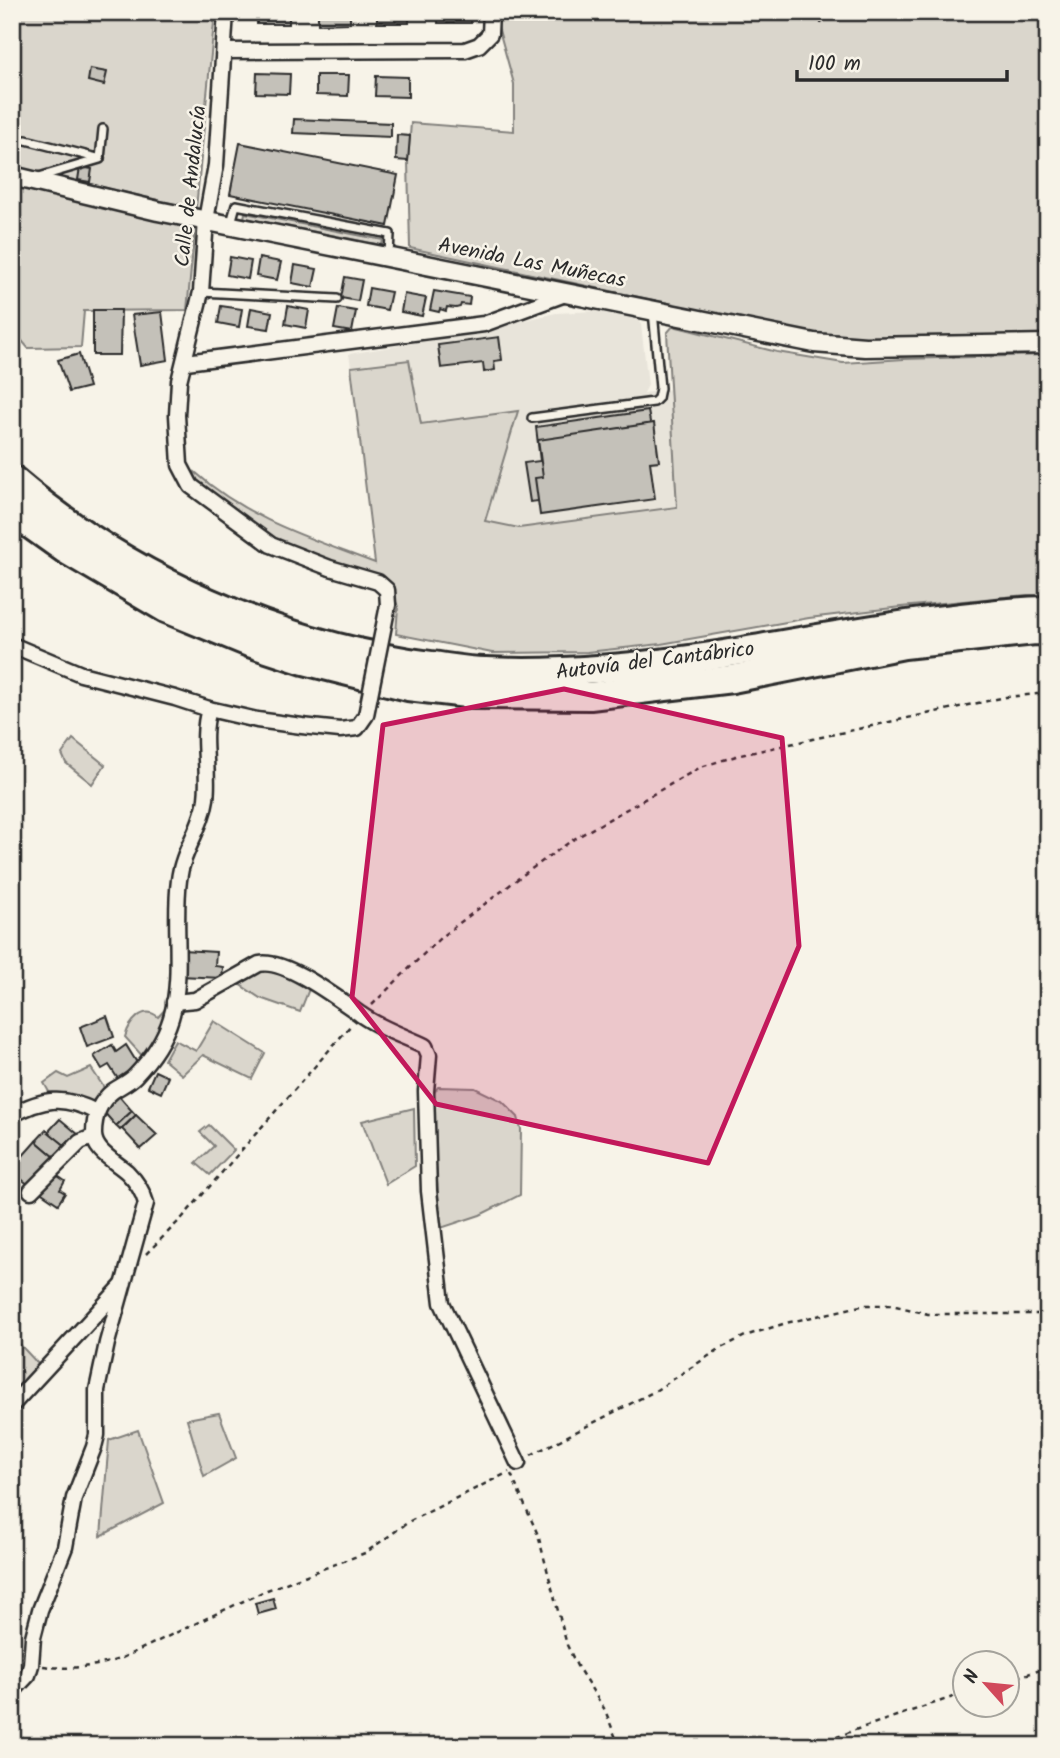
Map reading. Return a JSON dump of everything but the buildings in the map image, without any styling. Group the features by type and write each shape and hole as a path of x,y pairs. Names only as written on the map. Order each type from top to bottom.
{"highway":[{"name":"Autovía del Cantábrico","path":"12,479 75,528 134,565 199,597 316,642 400,661 482,671 556,673 640,666 903,624 1048,610"},
{"name":"Autovía del Cantábrico","path":"12,512 64,549 166,610 249,643 304,661 408,687 475,695 590,696 732,679 904,645 1035,631 1048,632"}],"street":[{"name":"Calle de Andalucía","path":"209,709 257,720 340,730 357,728 366,715 388,605 387,590 378,582 318,564 271,545 191,486 180,465 179,381 186,362 201,292 206,220 216,165 226,12"},
{"path":"224,51 465,50 480,45 490,34 493,17 491,12"},
{"name":"Avenida Las Muñecas","path":"20,178 206,220 814,343 865,346 1048,344"},
{"path":"186,362 484,324 568,293"},
{"path":"12,645 82,674 209,709 204,727 208,766 205,807 183,859 178,880 174,1002 170,1018 155,1053 132,1079 111,1093 96,1112 93,1137 97,1147 128,1174 144,1194 146,1203 97,1390 97,1435 94,1447 74,1498 65,1548 40,1610 33,1637 32,1665 28,1675 12,1692"},
{"path":"174,1002 195,1000 259,964 268,962 280,965 326,990 361,1015 425,1046 429,1055 426,1091 429,1191 442,1303 518,1463"},
{"path":"12,1115 47,1100 64,1100 96,1112"},
{"path":"31,1191 80,1142 93,1137"},
{"path":"12,1405 125,1280"}],"lane":[{"path":"100,159 103,129"},
{"path":"26,140 100,159"},
{"path":"20,178 100,159"},
{"path":"201,292 337,299"},
{"path":"532,418 654,402 658,398 660,388 653,309"}],"path":[{"path":"821,24 824,12"},
{"path":"125,1280 361,1015 441,937 486,901 574,839 701,767 736,756 1006,697 1048,693"},
{"path":"518,1463 655,1391 721,1348 745,1336 786,1323 865,1305 892,1305 928,1314 1048,1314"},
{"path":"32,1665 81,1668 122,1658 267,1590 365,1553 410,1521 510,1471 538,1535 567,1645 605,1710 619,1746"},
{"path":"1021,1676 1048,1668"},
{"path":"831,1746 835,1738 852,1731 951,1698"}],"highlighted area":[{"path":"564,689 782,738 799,946 708,1163 436,1104 352,997 383,725"}],"shaded area":[{"path":"12,12 215,12 196,209 12,166"},
{"path":"494,12 1048,12 1048,335 835,339 410,248 408,161 411,123 514,131 514,84"},
{"path":"12,186 195,228 187,310 84,311 81,347 28,348 12,329"},
{"path":"245,213 383,240 382,245 244,218"},
{"path":"615,310 640,316 648,385 644,393 672,389 677,507 522,528 485,521 518,411 420,424 409,361 351,367 349,354 460,335 556,313","holes":["499,337 502,360 494,362 494,371 485,372 483,363 442,368 438,345"]},
{"path":"673,326 777,352 843,363 1048,355 1048,596 1027,595 809,618 661,644 587,652 492,653 396,634 398,607 393,593 272,539 193,478 195,472 236,503 280,526 375,563 351,367 409,360 421,424 518,411 485,521 519,528 677,507 667,333"},
{"path":"73,739 105,765 92,784 66,763 62,754"},
{"path":"264,970 279,974 309,989 300,1012 260,998 236,982 255,971"},
{"path":"168,1006 168,1017 145,1059 125,1037 127,1032 137,1017 147,1013 158,1017"},
{"path":"214,1021 265,1053 252,1079 203,1055 182,1075 164,1060 175,1040 196,1051"},
{"path":"91,1068 105,1089 100,1098 92,1101 49,1092 44,1083 58,1073 68,1078"},
{"path":"438,1087 475,1088 502,1101 518,1117 521,1129 520,1195 480,1215 441,1228 430,1099"},
{"path":"414,1108 415,1166 386,1184 362,1121"},
{"path":"209,1125 234,1150 210,1175 196,1163 214,1146 200,1132"},
{"path":"12,1336 40,1366 12,1394"},
{"path":"219,1413 236,1458 204,1476 187,1419"},
{"path":"138,1430 164,1503 101,1536 109,1440"}]}
